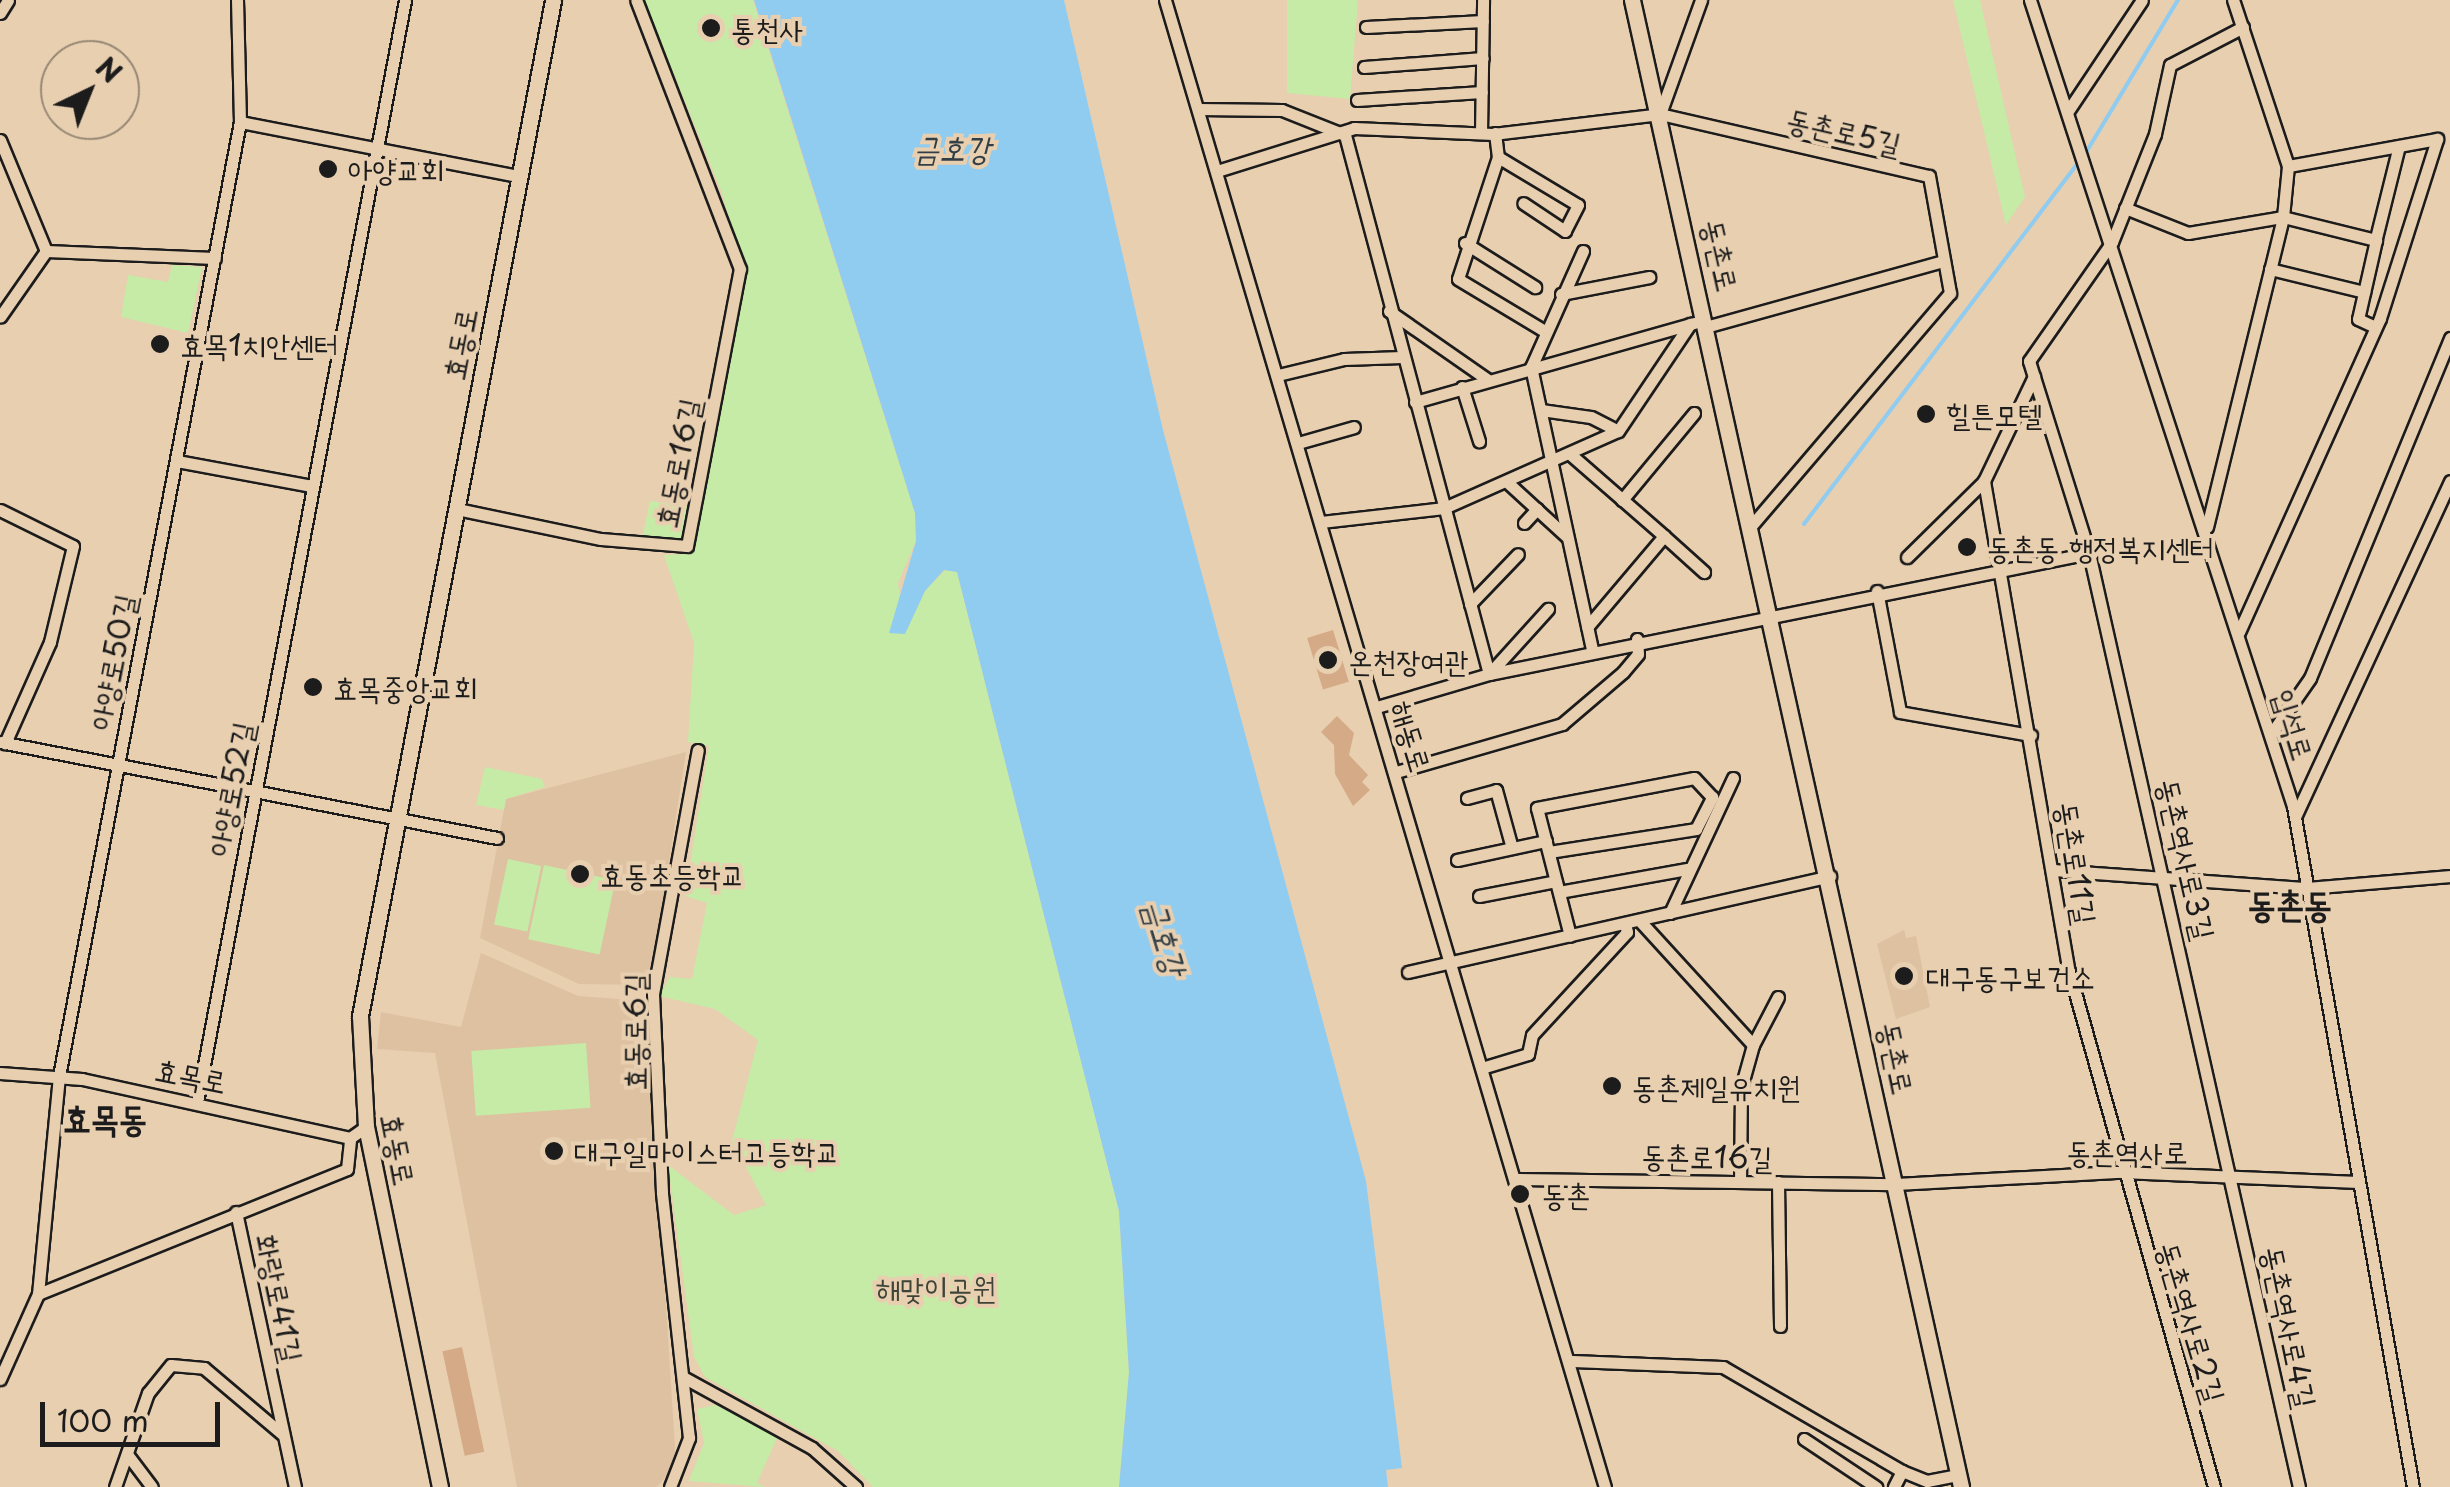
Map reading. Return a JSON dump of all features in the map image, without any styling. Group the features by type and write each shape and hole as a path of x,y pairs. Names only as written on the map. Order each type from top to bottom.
{"main road":[{"name":"효동로","path":"440,1487 366,1127 360,1016 553,0"},
{"name":"동촌로","path":"1632,0 1753,524 1961,1484"}],"street":[{"path":"0,13 8,0"},
{"name":"아양로50길","path":"0,1380 38,1294 59,1076 240,122 237,0"},
{"name":"아양로52길","path":"197,1102 405,0"},
{"name":"효동로16길","path":"458,509 601,540 686,546 739,279 716,194 636,0"},
{"name":"해동로","path":"1166,0 1572,1361 1605,1487"},
{"path":"1483,0 1482,92 1488,133 1498,157 1578,205 1565,230 1523,204"},
{"path":"1216,171 1345,135 1354,128 1488,133 1660,114 1701,0"},
{"name":"입석로","path":"2030,0 2207,527 2295,818 2413,1487"},
{"path":"2068,110 2142,0"},
{"path":"2207,527 2283,217 2288,166 2233,0"},
{"path":"1366,27 1483,21"},
{"path":"2112,242 2154,134 2170,65 2244,28"},
{"path":"1364,66 1483,58"},
{"path":"1357,100 1482,92"},
{"path":"1198,110 1282,110 1345,135"},
{"name":"동촌로5길","path":"1660,114 1930,176 1944,261"},
{"path":"240,122 519,176"},
{"path":"1345,135 1489,674"},
{"path":"2239,632 2376,327 2437,139 2288,166"},
{"path":"0,140 46,251"},
{"path":"2376,327 2358,318 2399,146"},
{"path":"1498,157 1465,243 1458,279 1542,330"},
{"path":"2126,208 2188,232 2283,217 2375,242"},
{"name":"동촌역사로3길","path":"2112,242 2029,361 2089,553 2167,878 2231,1177"},
{"path":"1465,243 1536,287"},
{"path":"46,251 216,258"},
{"path":"0,318 46,251"},
{"path":"1582,251 1542,330 1531,367 1592,648"},
{"path":"1415,402 1690,324 1944,261 1950,293 1753,524"},
{"path":"2270,269 2364,292"},
{"path":"1561,294 1649,276"},
{"path":"1389,311 1487,379"},
{"path":"1320,522 1444,508 1618,432 1690,324"},
{"path":"2270,734 2310,678 2450,338"},
{"path":"1278,375 1344,359 1402,357"},
{"path":"1906,557 1984,481 2034,376"},
{"path":"1462,387 1478,441"},
{"path":"1541,410 1591,417 1618,432"},
{"path":"1622,500 1694,413"},
{"path":"1298,443 1354,426"},
{"path":"1570,454 1704,572"},
{"path":"176,461 312,486"},
{"name":"동촌로11길","path":"1984,481 2005,568 2069,970 2121,1172"},
{"path":"2295,818 2450,481"},
{"path":"1507,482 1568,538"},
{"path":"1524,523 1537,509"},
{"path":"0,510 73,546 50,642 2,743 497,838"},
{"path":"1588,627 1664,536"},
{"path":"1377,706 1592,648 1772,610 2089,553"},
{"path":"1470,604 1518,554"},
{"path":"1877,592 1900,712 2032,735"},
{"path":"1489,674 1548,609"},
{"path":"1396,772 1562,724 1623,672 1638,654 1637,639"},
{"name":"효동로6길","path":"670,1487 688,1455 662,1192 653,994 698,750"},
{"path":"1458,860 1512,848 1547,846 1696,828 1712,797 1694,778 1537,808 1547,846 1557,887 1570,936"},
{"path":"1670,913 1687,869 1733,778"},
{"path":"1467,798 1496,790 1512,848"},
{"path":"1479,896 1687,869"},
{"path":"2053,870 2307,888 2450,876"},
{"path":"1408,972 1830,876"},
{"path":"1639,920 1753,1045"},
{"path":"1485,1067 1528,1054 1532,1034 1627,932 1625,923"},
{"path":"1740,1182 1741,1088 1753,1045 1778,997"},
{"name":"효목로","path":"0,1073 59,1076 197,1102 350,1138"},
{"path":"350,1138 366,1127"},
{"name":"효동로","path":"236,1212 348,1168 350,1138"},
{"name":"동촌역사로","path":"1896,1184 2121,1172 2358,1182"},
{"name":"동촌역사로2길","path":"2121,1172 2214,1487"},
{"name":"동촌역사로4길","path":"2231,1177 2299,1487"},
{"name":"동촌로16길","path":"1518,1179 1896,1184"},
{"path":"1778,1182 1780,1326"},
{"name":"화랑로41길","path":"38,1294 236,1212 295,1487"},
{"path":"1572,1361 1723,1367 1902,1471 1927,1482 1961,1484"},
{"path":"114,1487 157,1376 190,1363 282,1434"},
{"path":"683,1377 822,1455 856,1487"},
{"path":"1804,1440 1876,1487"},
{"path":"1843,1465 1856,1444"},
{"path":"128,1454 152,1487"},
{"path":"1894,1487 1902,1471"}],"shaded area":[{"name":"효동초등학교","path":"686,752 650,985 579,984 480,938 506,799"},
{"name":"대구동구보건소","path":"1904,930 1906,938 1916,936 1930,1007 1896,1019 1877,944"},
{"name":"대구일마이스터고등학교","path":"481,953 578,996 647,1001 676,1464 657,1487 517,1487 435,1053 377,1049 381,1012 461,1027"}],"green space":[{"name":"해맞이공원","path":"644,0 753,0 915,513 916,541 898,583 905,633 925,591 945,570 957,572 1119,1211 1129,1372 1119,1487 873,1487 838,1451 705,1377 694,1357 668,1165 734,1215 766,1205 732,1141 758,1040 715,1009 659,996 670,977 692,979 707,903 685,896 709,746 688,742 694,643 664,555 688,554 745,277 722,193"},
{"path":"1287,0 1358,0 1350,99 1287,93"},
{"path":"1953,0 1980,0 2025,197 2006,225"},
{"path":"172,265 202,267 188,333 121,317 128,275 168,282"},
{"path":"650,501 689,507 683,539 642,539"},
{"path":"485,767 542,779 545,787 506,799 504,810 476,805"},
{"path":"508,859 541,866 527,932 494,925"},
{"path":"544,865 615,880 600,955 528,939"},
{"path":"586,1043 591,1108 476,1116 471,1051"},
{"path":"716,1405 778,1436 757,1483 765,1487 689,1481 704,1443 697,1409"}],"water":[{"name":"금호강","path":"754,0 1064,0 1163,430 1366,1181 1402,1468 1386,1470 1388,1487 1119,1487 1129,1372 1119,1211 957,572 944,570 925,591 905,634 889,633 916,541 915,513"}],"building":[{"name":"온천장여관","path":"1333,630 1349,682 1323,690 1307,638"},
{"path":"1337,716 1354,733 1349,755 1368,775 1362,782 1370,790 1353,806 1335,774 1334,745 1321,732"},
{"path":"462,1347 484,1452 465,1456 442,1351"}],"waterway":[{"path":"2085,154 2178,0"},
{"path":"1804,524 2079,162"}],"place":[{"name":"통천사","path":"711,28"},
{"name":"아양교회","path":"328,169"},
{"name":"효목1치안센터","path":"160,344"},
{"name":"힐튼모텔","path":"1926,414"},
{"name":"동촌동 행정복지센터","path":"1967,547"},
{"name":"온천장여관","path":"1328,660"},
{"name":"효목중앙교회","path":"313,687"},
{"name":"효동초등학교","path":"580,874"},
{"name":"대구동구보건소","path":"1904,976"},
{"name":"동촌제일유치원","path":"1612,1086"},
{"name":"대구일마이스터고등학교","path":"554,1151"},
{"name":"동촌","path":"1520,1194"}],"district":[{"name":"동촌동","path":"2290,903"},
{"name":"효목동","path":"105,1117"}]}
